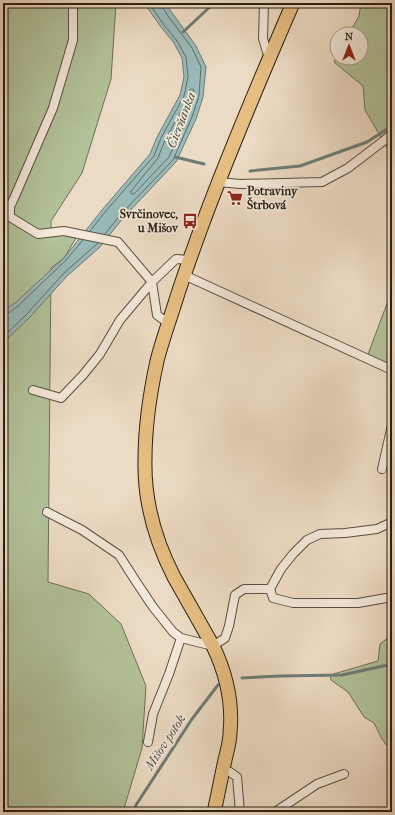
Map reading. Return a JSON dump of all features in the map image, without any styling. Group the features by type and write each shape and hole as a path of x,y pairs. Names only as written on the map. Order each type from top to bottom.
{"main road":[{"path":"214,812 230,734 231,708 229,692 225,676 213,646 168,566 156,535 148,505 146,487 145,460 148,416 157,360 189,260 218,182 293,3"}],"street":[{"path":"73,3 73,40 53,108 10,208 10,217 38,234 64,231 118,242 152,282 157,315 168,323"},
{"path":"264,3 263,39 269,58"},
{"path":"218,182 240,184 322,182 348,168 392,133"},
{"path":"33,390 61,398 100,354 120,320 152,282 176,259 189,260"},
{"path":"184,275 392,370"},
{"path":"382,469 392,424"},
{"path":"47,512 82,530 119,555 153,607 173,632 182,638 213,646 224,638 229,626 235,595 244,589 270,589"},
{"path":"392,522 377,528 345,533 320,534 307,540 292,554 281,569 270,589 273,598 293,603 358,603 392,597"},
{"path":"148,742 153,714 182,638"},
{"path":"223,771 230,772 237,777 240,812"},
{"path":"275,812 317,784 344,774"}],"green space":[{"path":"3,3 116,3 111,79 82,173 51,221 51,236 64,235 76,238 64,258 51,268 48,582 89,594 121,624 146,686 142,748 123,812 3,812"},
{"path":"361,3 392,3 392,156 365,110 363,86 339,66 369,66 369,26 353,26 359,16"},
{"path":"392,290 392,371 367,357"},
{"path":"390,631 392,631 392,753 382,739 374,723 364,717 348,692 331,680 330,675 378,661 380,644 389,637"}],"water":[{"name":"Čierňanka","path":"144,3 165,3 196,46 206,67 203,97 196,119 176,162 124,217 99,248 67,276 30,317 3,343 3,311 15,303 64,258 102,210 150,154 157,137 180,95 184,77 182,58 174,43"}],"waterway":[{"path":"183,32 214,3"},
{"path":"250,171 300,166 367,142 392,126"},
{"path":"175,157 204,164"},
{"name":"Mišov potok","path":"242,678 342,675 392,664"},
{"name":"Mišov potok","path":"133,812 136,805 192,719 218,685"}],"place":[{"name":"Potraviny Štrbová","path":"235,198"},
{"name":"Svrčinovec, u Mišov","path":"190,221"}]}
